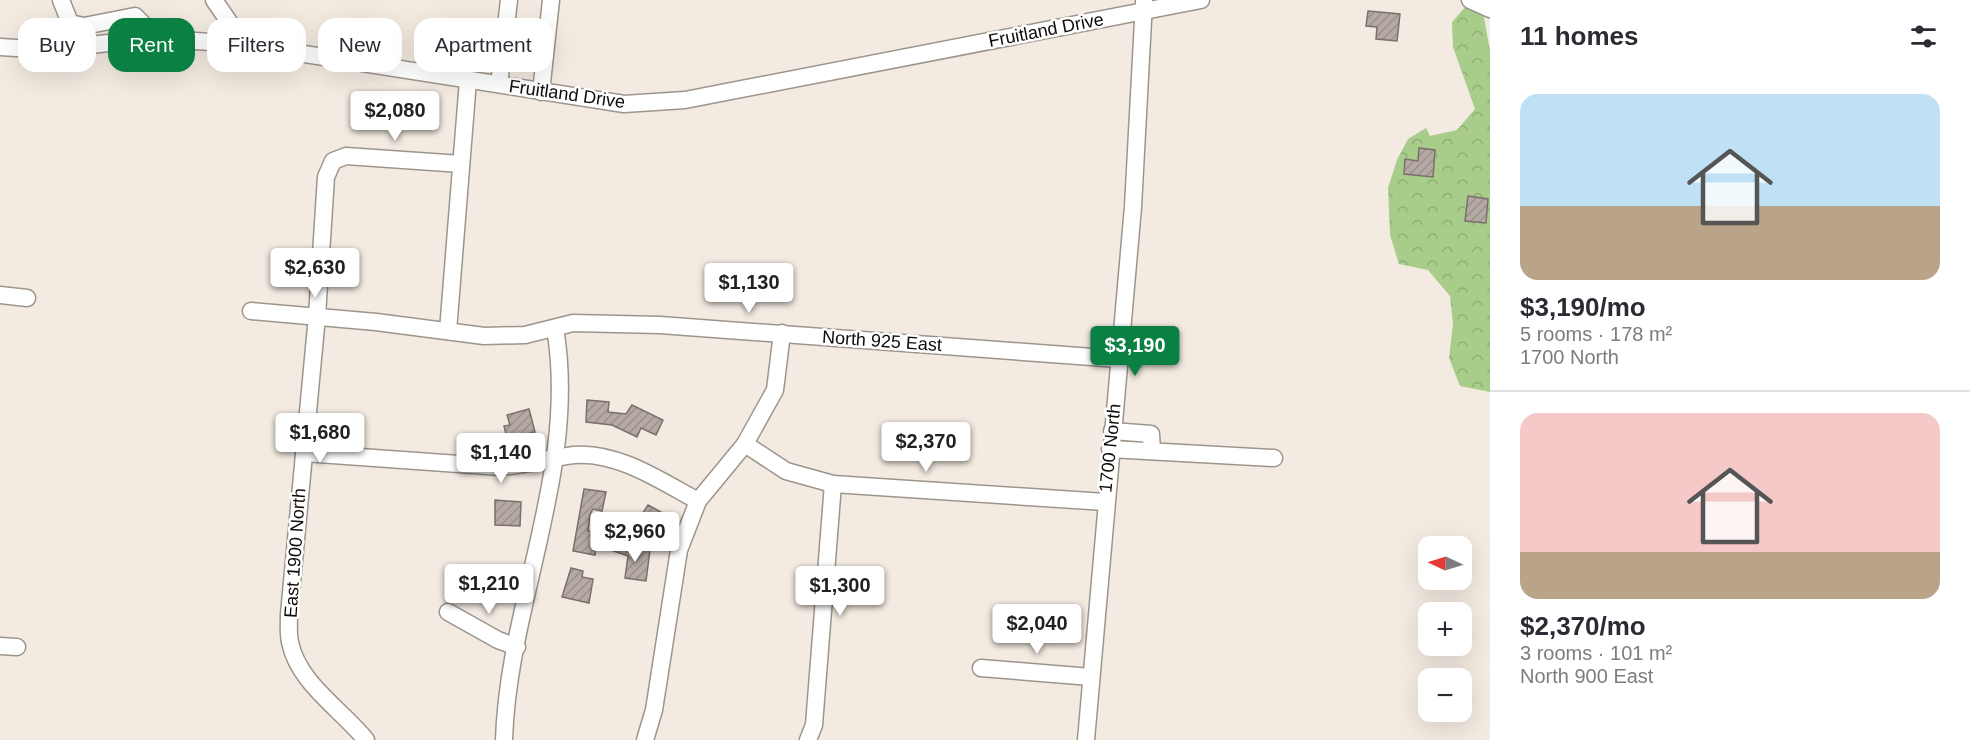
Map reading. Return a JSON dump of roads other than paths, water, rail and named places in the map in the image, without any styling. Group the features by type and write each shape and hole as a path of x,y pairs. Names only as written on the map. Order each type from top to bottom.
{"street":[{"path":"61,0 70,23 84,26 108,21"},
{"path":"214,0 226,18"},
{"path":"499,84 509,0"},
{"path":"541,92 550,0"},
{"name":"Fruitland Drive","path":"306,54 624,104 677,101 1143,6 1201,0"},
{"path":"1470,0 1490,9"},
{"name":"1700 North","path":"1086,740 1105,502 1133,207 1143,6"},
{"name":"Fruitland Drive","path":"0,47 49,50 108,43"},
{"path":"448,331 468,80"},
{"name":"East 1900 North","path":"366,740 316,688 297,662 290,641 289,614 317,316 326,177 333,161 346,156 461,164"},
{"path":"0,296 27,298"},
{"name":"North 925 East","path":"251,311 317,316 484,336 525,335 573,323 782,333 1119,359"},
{"path":"504,740 505,709 539,548 554,459 560,375 555,328"},
{"path":"645,740 654,710 680,550 698,501 745,444 775,390 782,333"},
{"path":"1112,431 1151,434 1152,451"},
{"path":"745,444 786,471 833,484 1105,502"},
{"path":"1110,449 1274,459"},
{"path":"304,453 501,467 530,465 576,455 611,459 698,501"},
{"path":"808,740 814,725 833,484"},
{"path":"448,612 498,640 517,647"},
{"path":"0,646 17,647"},
{"path":"981,668 1091,677"}]}
